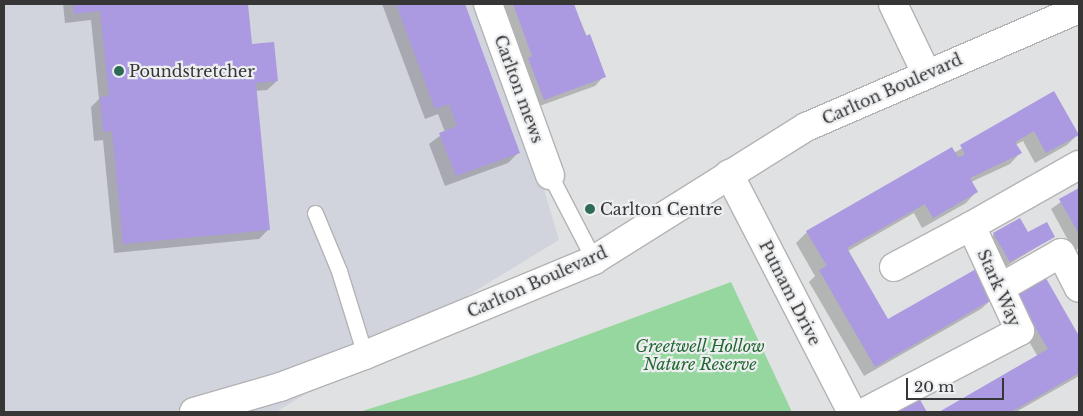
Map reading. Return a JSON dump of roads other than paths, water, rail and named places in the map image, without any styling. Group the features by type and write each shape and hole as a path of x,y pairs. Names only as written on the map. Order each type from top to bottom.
{"street":[{"name":"Carlton mews","path":"488,4 550,175"},
{"path":"893,4 926,73"},
{"name":"Carlton Boulevard","path":"194,412 280,387 365,355 594,260 806,127 926,73 1079,9"},
{"path":"894,267 1079,165"},
{"name":"Putnam Drive","path":"729,174 852,412"},
{"name":"Stark Way","path":"865,412 1020,331 971,226"},
{"path":"1000,288 1061,253 1079,288"}],"lane":[{"path":"550,175 594,260"},
{"path":"315,213 339,271 365,355"}],"place":[{"name":"Poundstretcher","path":"119,71"},
{"name":"Carlton Centre","path":"590,209"}],"park label":[{"name":"Greetwell Hollow Nature Reserve","path":"700,355"}]}
